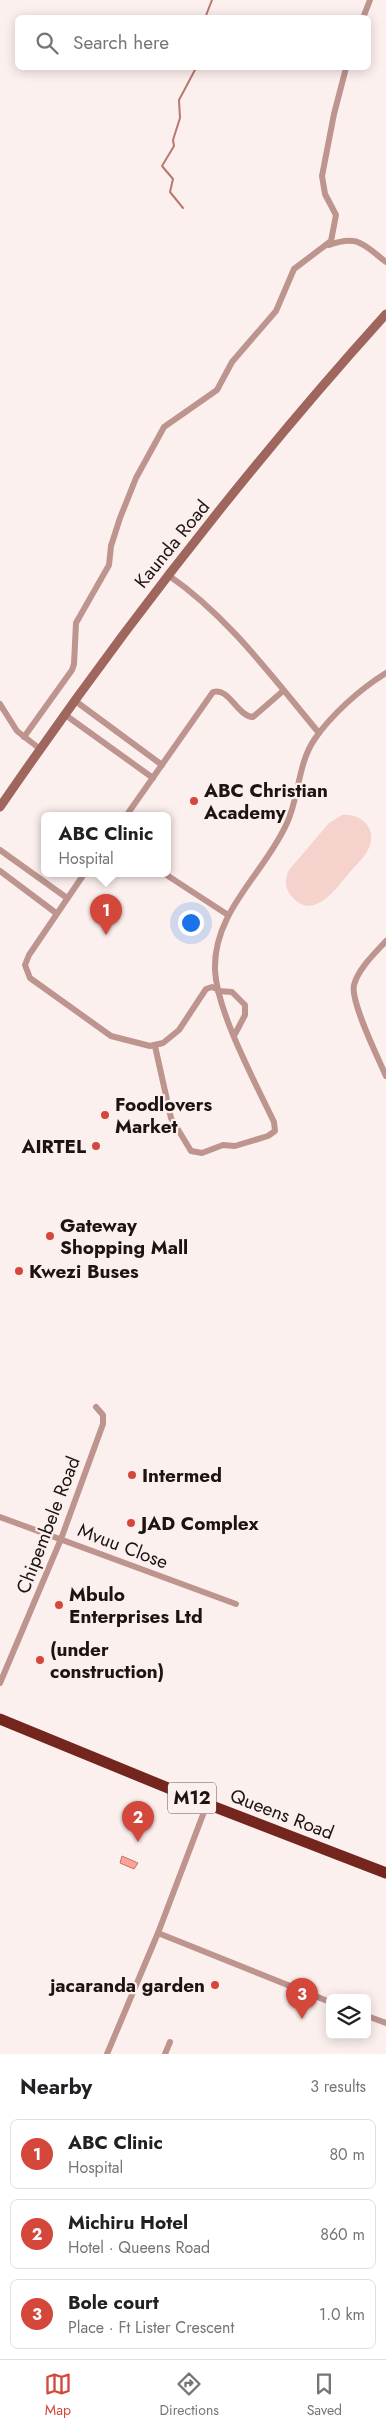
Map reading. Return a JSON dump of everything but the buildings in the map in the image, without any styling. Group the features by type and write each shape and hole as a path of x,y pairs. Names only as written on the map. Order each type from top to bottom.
{"highway":[{"name":"Queens Road","path":"0,1719 207,1804 386,1873"}],"main road":[{"name":"Kaunda Road","path":"0,807 74,700 168,575 315,395 386,314"}],"street":[{"path":"364,15 370,0"},
{"path":"329,245 336,215 325,194 322,176 334,114 345,70"},
{"path":"24,737 72,670 76,623 109,565 111,546 120,518 136,478 164,427 217,390 232,362 276,311 294,269 329,245 346,239 362,243 386,262"},
{"path":"168,575 198,598 228,627 319,733"},
{"path":"155,1046 171,1118 188,1148 194,1152 202,1153 223,1145 235,1146 268,1136 275,1131 274,1122 235,1034 218,990 217,948 228,916 280,840 288,820 304,762 319,733 365,688 386,673"},
{"path":"129,812 213,692 224,693 246,715 253,717 284,691"},
{"path":"74,700 162,764"},
{"path":"0,704 12,724 24,737 40,748"},
{"path":"64,714 152,778"},
{"path":"0,850 67,898"},
{"path":"0,871 56,913"},
{"path":"82,877 29,954 26,964 27,975 111,1036 155,1046 163,1043 179,1030 203,992 209,988 232,992 242,1000 245,1005 246,1015 235,1034"},
{"path":"170,877 228,916"},
{"path":"386,941 358,976 353,990 356,1004 386,1076"},
{"name":"Chipembele Road","path":"0,1683 61,1538 103,1424 103,1415 96,1407"},
{"name":"Mvuu Close","path":"0,1517 236,1604"},
{"path":"108,2054 158,1933 207,1804"},
{"path":"158,1933 326,2000"},
{"path":"371,2017 386,2023"},
{"path":"165,2054 170,2042"}],"shaded area":[{"path":"342,815 354,816 365,822 371,832 369,849 339,886 325,899 309,906 301,904 290,895 287,888 286,877 289,870 329,823"},
{"path":"122,1856 138,1863 134,1869 120,1863"}],"waterway":[{"path":"206,15 212,0"},
{"path":"183,208 170,192 173,179 162,166 174,146 173,140 180,118 179,100 195,70"}],"place":[{"name":"ABC Christian Academy","path":"194,801"},
{"name":"ABC Clinic","path":"106,935"},
{"name":"Foodlovers Market","path":"105,1115"},
{"name":"AIRTEL","path":"96,1146"},
{"name":"Gateway Shopping Mall","path":"50,1236"},
{"name":"Kwezi Buses","path":"19,1271"},
{"name":"Intermed","path":"132,1475"},
{"name":"JAD Complex","path":"131,1523"},
{"name":"Mbulo Enterprises Ltd","path":"59,1605"},
{"name":"(under construction)","path":"40,1660"},
{"name":"Michiru Hotel","path":"138,1842"},
{"name":"jacaranda garden","path":"215,1985"},
{"name":"Bole court","path":"302,2019"}]}
